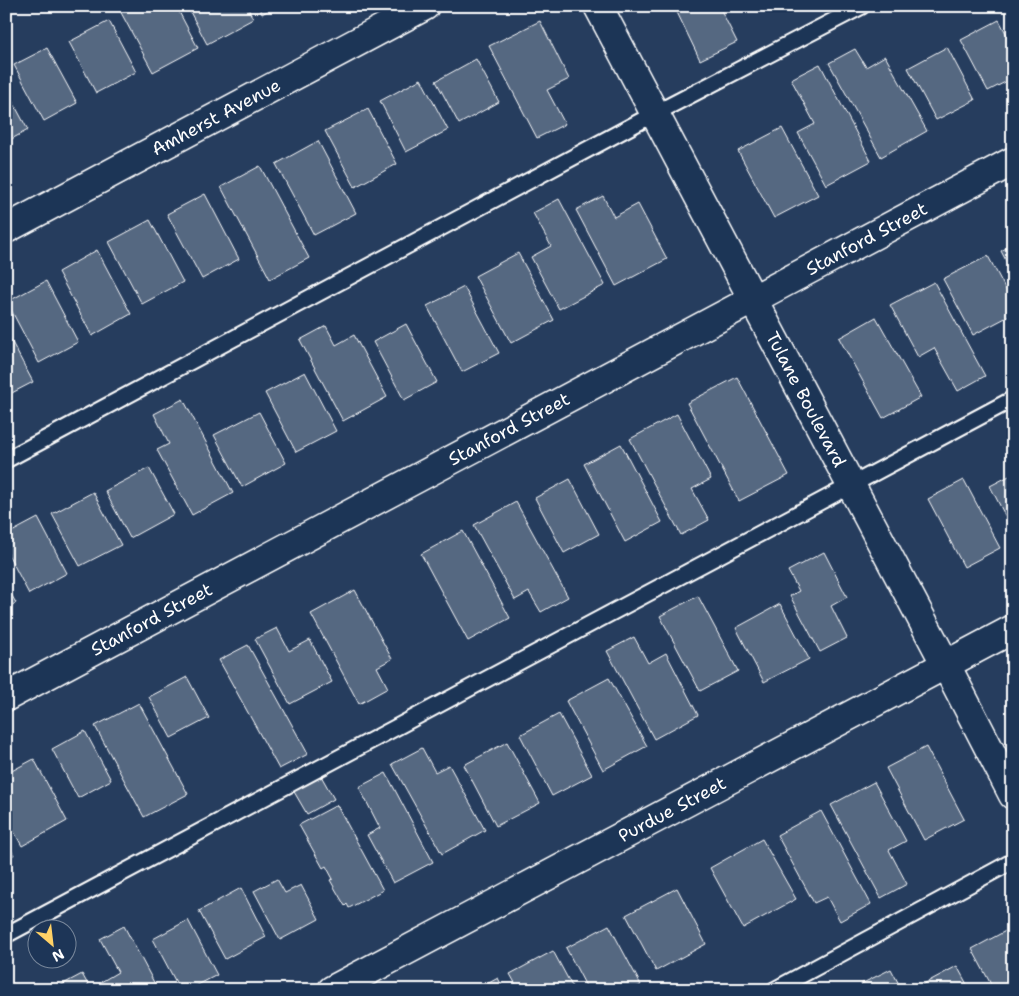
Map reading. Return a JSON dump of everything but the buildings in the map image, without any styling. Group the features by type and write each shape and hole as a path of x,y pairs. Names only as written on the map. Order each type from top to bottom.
{"street":[{"name":"Amherst Avenue","path":"6,229 425,6"},
{"name":"Tulane Boulevard","path":"598,6 1013,794"},
{"name":"Stanford Street","path":"6,697 1013,161"},
{"name":"Purdue Street","path":"332,990 1013,630"}],"lane":[{"path":"6,460 654,114 862,6"},
{"path":"6,935 850,484 1013,399"},
{"path":"774,990 1013,861"}]}
